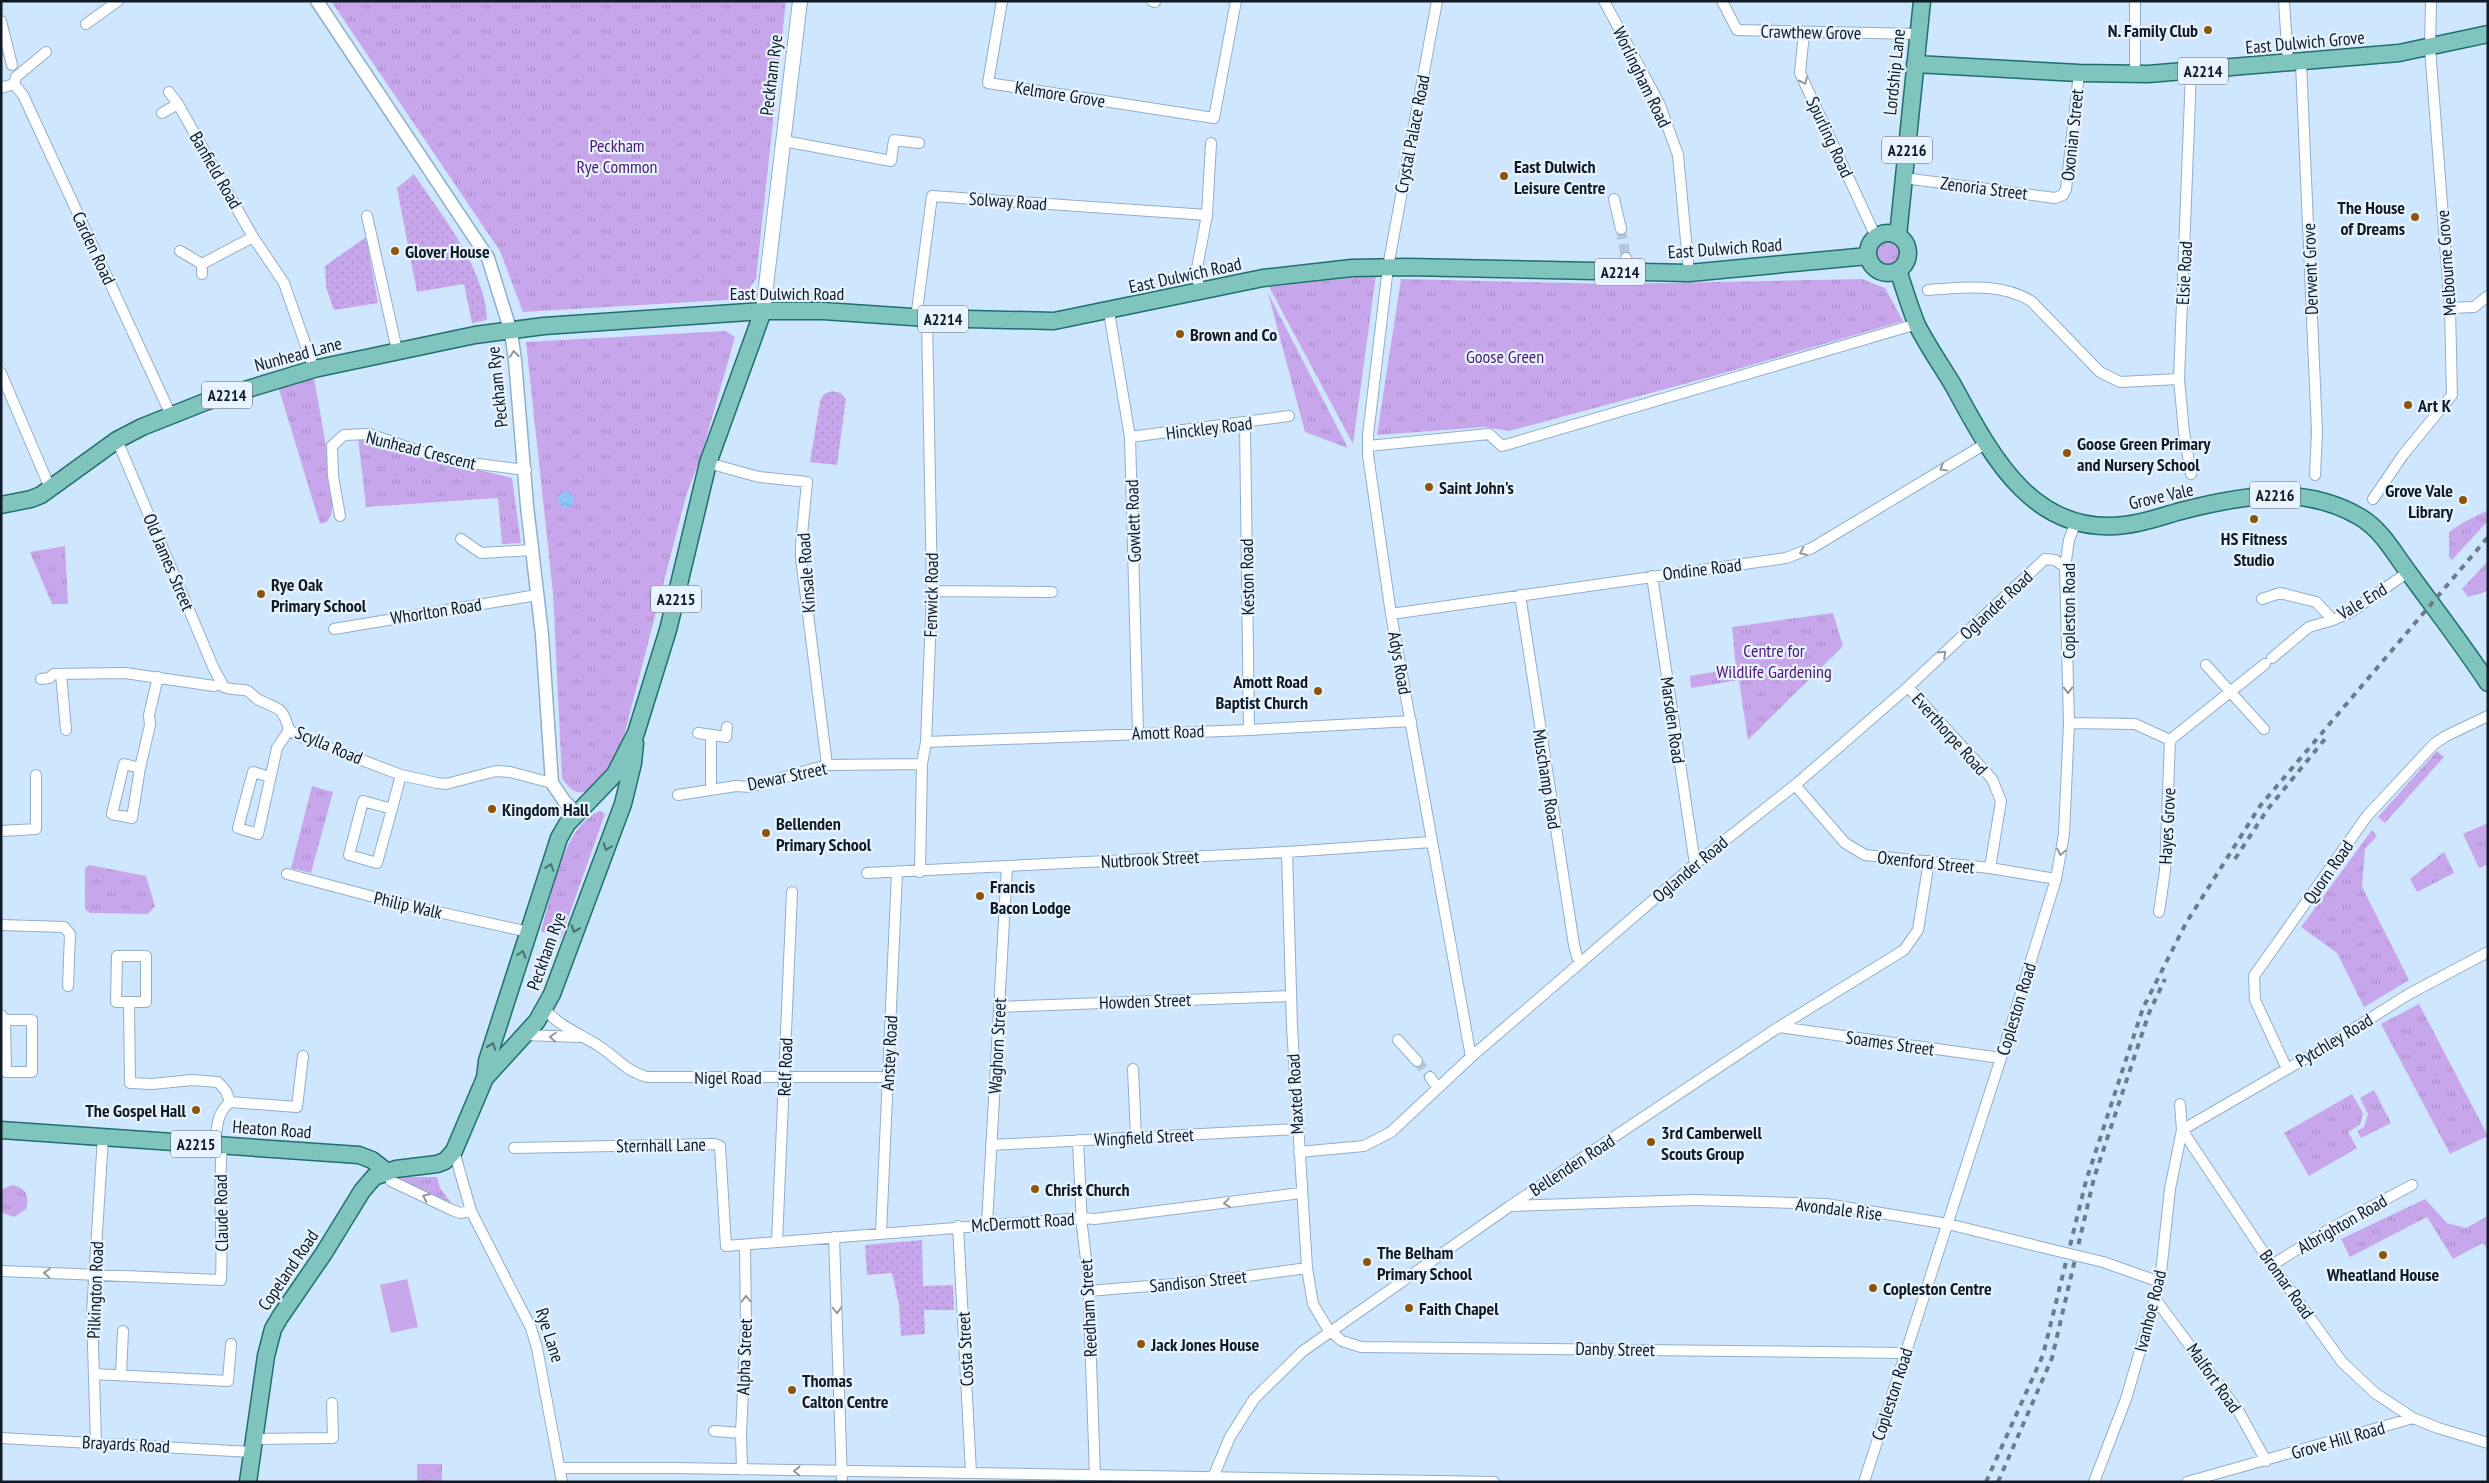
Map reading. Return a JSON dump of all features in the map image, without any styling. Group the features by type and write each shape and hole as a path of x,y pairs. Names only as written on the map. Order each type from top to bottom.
{"main road":[{"name":"Peckham Rye","path":"529,932 559,838 577,813 593,800 615,774 636,733 668,630 708,463 751,350 763,311 800,1"},
{"name":"Lordship Lane","path":"1898,236 1922,1"},
{"name":"East Dulwich Grove","path":"1915,64 2135,75 2192,72 2399,53 2430,48 2488,34"},
{"path":"1898,236 1885,233 1876,237 1870,245 1868,256 1877,270 1888,273 1898,270"},
{"name":"A2216","path":"1898,236 1905,242 1908,253 1905,264 1898,270"},
{"name":"East Dulwich Road","path":"511,332 544,326 763,311 823,311 922,318 1054,321 1108,312 1278,276 1388,267 1689,272 1868,256"},
{"name":"Grove Vale","path":"1898,270 1917,324 1985,444 2003,471 2031,498 2060,516 2076,521 2123,525 2245,496 2277,495 2312,499 2351,512 2372,525 2388,543 2458,637 2487,681"},
{"name":"Nunhead Lane","path":"1,505 31,499 52,488 117,440 172,415 237,392 314,369 396,350 475,335 511,332"},
{"name":"Peckham Rye","path":"545,1010 620,810 633,764 636,733"},
{"path":"593,800 606,800 620,810"},
{"name":"A2215","path":"454,1151 485,1078 487,1061 529,932"},
{"name":"A2215","path":"485,1078 525,1035 545,1010"},
{"path":"503,1015 510,1027 525,1035"},
{"name":"Heaton Road","path":"1,1130 359,1155 372,1160 386,1171"},
{"name":"Copeland Road","path":"248,1482 266,1356 273,1329 324,1254 362,1191 374,1177 386,1171 437,1164 445,1161 454,1151"}],"street":[{"path":"86,24 118,1"},
{"name":"Peckham Rye","path":"317,1 488,258 511,332 538,595 552,783"},
{"name":"Kelmore Grove","path":"1002,1 988,83 1214,118 1236,1"},
{"name":"Crystal Palace Road","path":"1388,267 1437,1"},
{"name":"Worlingham Road","path":"1604,1 1659,103 1678,155 1689,272"},
{"name":"Crawthew Grove","path":"1722,1 1737,30 1804,33 1918,34"},
{"path":"2135,1 2135,75"},
{"name":"Derwent Grove","path":"2284,1 2294,63 2316,424 2315,476"},
{"name":"Melbourne Grove","path":"2372,499 2403,455 2452,395 2450,308 2430,48 2431,1"},
{"path":"1,21 12,65"},
{"name":"Spurling Road","path":"1804,33 1800,73 1876,237"},
{"path":"1,88 14,84 16,77 46,52"},
{"name":"Elsie Road","path":"2191,474 2184,432 2180,379 2192,72"},
{"name":"Oxonian Street","path":"2063,195 2066,189 2079,73"},
{"name":"Carden Road","path":"14,84 23,95 172,415"},
{"name":"Banfield Road","path":"169,92 178,104 253,236 284,283 314,369"},
{"path":"162,114 178,104"},
{"path":"784,141 891,161 894,140 919,143"},
{"path":"1199,292 1197,268 1207,215 1211,143"},
{"name":"Zenoria Street","path":"1904,178 2055,198 2063,195"},
{"name":"Solway Road","path":"922,318 932,196 1207,215"},
{"path":"1614,200 1621,229"},
{"path":"367,216 396,350"},
{"path":"180,251 202,269 253,236"},
{"path":"1626,258 1634,272"},
{"name":"Adys Road","path":"1388,267 1368,446 1391,614 1472,1057"},
{"path":"1928,290 1986,287 2017,292 2031,301 2100,372 2120,382 2180,379"},
{"path":"2450,308 2474,307 2488,296"},
{"name":"Gowlett Road","path":"1108,312 1130,438 1138,732"},
{"name":"Fenwick Road","path":"920,872 922,764 926,742 932,591 922,318"},
{"path":"1368,446 1489,434 1502,446 1917,324"},
{"path":"1,373 47,481 52,488"},
{"name":"Hinckley Road","path":"1130,438 1244,424 1289,416"},
{"name":"Keston Road","path":"1244,424 1249,730"},
{"name":"Nunhead Crescent","path":"340,516 333,476 332,446 344,436 369,434 430,455 463,462 526,470"},
{"name":"Old James Street","path":"117,440 221,684"},
{"name":"Ondine Road","path":"1391,614 1794,556 1812,548 1985,444"},
{"name":"Kinsale Road","path":"708,463 759,477 807,482 800,545 827,765"},
{"name":"Copleston Road","path":"1864,1482 2001,1058 2056,879 2064,834 2069,723 2065,567 2069,540 2076,521"},
{"path":"461,539 481,553 532,550"},
{"name":"Oglander Road","path":"1298,1152 1338,1150 1364,1146 1378,1141 1391,1132 1472,1057 1695,864 1795,786 1908,687 2045,559 2055,560 2065,567"},
{"name":"Vale End","path":"2262,599 2280,593 2316,602 2333,620 2351,612 2408,572"},
{"name":"Marsden Road","path":"1652,576 1695,864"},
{"path":"932,591 1052,592"},
{"name":"Muschamp Road","path":"1520,594 1574,945 1582,962"},
{"name":"Whorlton Road","path":"334,629 538,595"},
{"path":"2069,723 2135,724 2170,740 2231,693 2309,626 2333,620"},
{"path":"2206,665 2264,729"},
{"name":"Scylla Road","path":"41,679 61,674 114,673 158,677 214,686 221,684 228,689 246,690 261,701 281,709 287,720 289,730 401,775 441,784 496,771 510,772 552,783"},
{"path":"61,674 66,730"},
{"path":"140,768 124,764 112,814 132,818 140,768 150,725 149,715 158,677"},
{"name":"Everthorpe Road","path":"1908,687 1992,779 2001,801 1990,868"},
{"name":"Quorn Road","path":"2287,1069 2255,1000 2254,976 2367,816 2434,744 2446,736 2488,716"},
{"name":"Amott Road","path":"926,742 1138,732 1249,730 1411,721"},
{"path":"698,733 726,737 727,727"},
{"path":"270,777 254,772 238,828 258,834 277,748 289,730"},
{"path":"711,735 711,789"},
{"name":"Hayes Grove","path":"2159,912 2165,871 2170,740"},
{"name":"Dewar Street","path":"678,795 711,789 750,787 827,765 922,764"},
{"path":"1,831 36,829 36,775"},
{"path":"392,809 363,801 348,855 377,863 392,809 401,775"},
{"path":"552,783 565,802 577,813"},
{"name":"Oxenford Street","path":"1795,786 1845,843 1865,855 1990,868 2056,879"},
{"name":"Nutbrook Street","path":"867,873 920,872 1287,852 1432,842"},
{"name":"Maxted Road","path":"1287,852 1298,1152 1307,1268 1313,1304 1329,1331"},
{"name":"Bellenden Road","path":"1211,1479 1230,1437 1254,1398 1303,1351 1329,1331 1510,1206 1778,1027 1904,950 1918,930 1929,861"},
{"name":"Waghorn Street","path":"987,1224 1007,867"},
{"name":"Anstey Road","path":"881,1233 897,872"},
{"name":"Philip Walk","path":"287,874 393,902 529,932"},
{"name":"Relf Road","path":"777,1242 792,892"},
{"path":"1,925 64,927 70,934 68,986"},
{"name":"Pytchley Road","path":"2182,1130 2287,1069 2409,994 2488,952"},
{"path":"117,956 146,956 146,1002 129,1002 116,1002 117,956"},
{"name":"Howden Street","path":"999,1006 1291,996"},
{"path":"129,1002 130,1083 152,1084 192,1080 218,1082 226,1091 230,1102 297,1107 303,1056"},
{"name":"Peckham Rye","path":"545,1010 556,1022 581,1037"},
{"path":"3,1017 32,1020 32,1072 6,1072 3,1017"},
{"name":"Soames Street","path":"1778,1027 2001,1058"},
{"path":"525,1035 581,1037"},
{"name":"Nigel Road","path":"581,1037 600,1046 628,1070 647,1077 888,1078"},
{"path":"1398,1040 1417,1061"},
{"path":"1133,1069 1136,1137"},
{"path":"1430,1077 1438,1088"},
{"name":"Claude Road","path":"93,1275 221,1280 222,1225 218,1120 222,1109 230,1102"},
{"name":"Ivanhoe Road","path":"2094,1482 2126,1399 2156,1300 2160,1282 2170,1189 2182,1130 2180,1104"},
{"name":"Wingfield Street","path":"991,1145 1297,1129"},
{"name":"Bromar Road","path":"2182,1130 2272,1265 2342,1362 2375,1393 2413,1418"},
{"name":"Pilkington Road","path":"96,1442 93,1275 104,1137"},
{"name":"Reedham Street","path":"1078,1140 1088,1291 1095,1475"},
{"name":"Sternhall Lane","path":"514,1148 714,1144 720,1146 726,1246 745,1244"},
{"name":"Rye Lane","path":"454,1151 471,1211 531,1328 537,1348 562,1482"},
{"path":"386,1171 391,1181 452,1210 460,1213 471,1211"},
{"name":"Albrighton Road","path":"2272,1265 2328,1230 2412,1185"},
{"name":"McDermott Road","path":"745,1244 958,1226 1082,1218 1095,1219 1301,1193"},
{"name":"Avondale Rise","path":"1510,1206 1694,1200 1826,1204 1948,1224 2103,1262 2160,1282"},
{"name":"Costa Street","path":"958,1226 971,1472"},
{"path":"834,1237 842,1482"},
{"name":"Alpha Street","path":"742,1470 741,1433 746,1328 745,1244"},
{"name":"Sandison Street","path":"1088,1291 1212,1280 1307,1268"},
{"path":"1,1271 93,1275"},
{"name":"Malfort Road","path":"2156,1300 2239,1412 2266,1461"},
{"path":"121,1375 123,1331"},
{"name":"Danby Street","path":"1329,1331 1342,1341 1361,1346 1905,1353"},
{"path":"94,1374 228,1381 231,1344"},
{"name":"Brayards Road","path":"1,1438 252,1445 333,1438 332,1403"},
{"path":"2413,1418 2438,1428 2488,1442"},
{"name":"Grove Hill Road","path":"2187,1482 2413,1418"},
{"path":"714,1431 741,1433"},
{"path":"560,1468 971,1472 1002,1477 1095,1475 1211,1479 1494,1482"}],"green space":[{"name":"Peckham Rye Common","path":"331,1 786,1 756,279 742,299 523,312 500,251"},
{"path":"414,174 449,225 470,262 479,281 487,320 472,323 464,284 417,292 397,188"},
{"path":"366,237 378,303 334,310 326,287 325,266"},
{"path":"1888,241 1897,245 1901,254 1897,263 1888,267 1879,263 1875,254 1879,245"},
{"path":"1376,275 1353,444 1269,287"},
{"name":"Goose Green","path":"1401,279 1614,284 1862,279 1885,288 1903,321 1710,377 1509,431 1485,427 1377,435"},
{"path":"1268,293 1348,448 1305,432"},
{"path":"725,331 735,337 701,456 686,496 624,736 614,758 599,781 590,789 581,792 571,789 562,778 553,593 526,342"},
{"path":"314,378 335,497 331,515 327,522 320,524 278,386"},
{"path":"832,391 841,393 846,399 837,465 810,462 820,401 824,394"},
{"path":"362,428 446,462 512,478 521,543 502,544 498,498 366,507 357,429"},
{"path":"2488,510 2488,521 2452,560 2449,557 2449,532"},
{"path":"65,546 68,604 52,604 30,552"},
{"path":"2488,561 2488,591 2468,597 2462,589"},
{"name":"Centre for Wildlife Gardening","path":"1833,613 1843,646 1748,740 1739,680 1691,688 1690,676 1736,668 1732,627"},
{"path":"2437,751 2444,757 2385,823 2378,817"},
{"path":"312,786 333,792 311,873 291,868"},
{"path":"600,811 605,814 561,938 541,931 555,881 568,846 587,819"},
{"path":"2488,823 2488,864 2479,868 2463,834"},
{"path":"2372,830 2377,836 2365,849 2362,887 2409,980 2364,1007 2337,953 2301,927"},
{"path":"2444,852 2454,873 2417,892 2410,879"},
{"path":"89,865 146,876 155,906 148,914 90,913 85,909 85,868"},
{"path":"2419,1004 2488,1136 2450,1154 2381,1024"},
{"path":"2374,1090 2391,1123 2361,1138 2357,1131 2364,1127 2368,1114 2360,1098"},
{"path":"2352,1094 2363,1113 2360,1125 2348,1132 2357,1148 2309,1176 2284,1133"},
{"path":"437,1177 440,1188 452,1204 397,1181 396,1178"},
{"path":"12,1185 24,1190 27,1196 26,1209 14,1217 1,1212 1,1190"},
{"path":"2425,1199 2447,1223 2466,1228 2488,1216 2488,1250 2483,1243 2453,1259 2427,1217 2350,1257 2341,1239"},
{"path":"922,1240 923,1286 953,1285 954,1310 924,1310 925,1334 901,1336 899,1305 892,1273 867,1275 865,1245"},
{"path":"407,1279 418,1327 391,1333 380,1285"},
{"path":"417,1464 442,1464 442,1482 417,1482"}],"water":[{"path":"563,492 569,492 574,497 572,506 563,508 558,503 558,497"}],"tunnel":[{"path":"1621,229 1626,258"},
{"path":"1417,1061 1430,1077"}],"railway":[{"path":"1986,1482 2043,1355 2086,1181 2143,1008 2186,923 2260,806 2488,537"},
{"path":"2235,859 2267,810 2325,739"},
{"path":"1998,1482 2052,1358 2094,1178 2149,1013 2165,979"}],"place":[{"name":"N. Family Club","path":"2208,30"},
{"name":"East Dulwich Leisure Centre","path":"1504,176"},
{"name":"The House of Dreams","path":"2415,217"},
{"name":"Glover House","path":"395,251"},
{"name":"Brown and Co","path":"1180,334"},
{"name":"Art K","path":"2408,405"},
{"name":"Goose Green Primary and Nursery School","path":"2067,453"},
{"name":"Saint John's","path":"1429,487"},
{"name":"Grove Vale Library","path":"2463,500"},
{"name":"HS Fitness Studio","path":"2254,519"},
{"name":"Rye Oak Primary School","path":"261,594"},
{"name":"Amott Road Baptist Church","path":"1318,691"},
{"name":"Kingdom Hall","path":"492,809"},
{"name":"Bellenden Primary School","path":"766,833"},
{"name":"Francis Bacon Lodge","path":"980,896"},
{"name":"The Gospel Hall","path":"196,1110"},
{"name":"3rd Camberwell Scouts Group","path":"1651,1142"},
{"name":"Christ Church","path":"1035,1189"},
{"name":"Wheatland House","path":"2383,1255"},
{"name":"The Belham Primary School","path":"1367,1262"},
{"name":"Copleston Centre","path":"1873,1288"},
{"name":"Faith Chapel","path":"1409,1308"},
{"name":"Jack Jones House","path":"1141,1344"},
{"name":"Thomas Calton Centre","path":"792,1390"}]}
